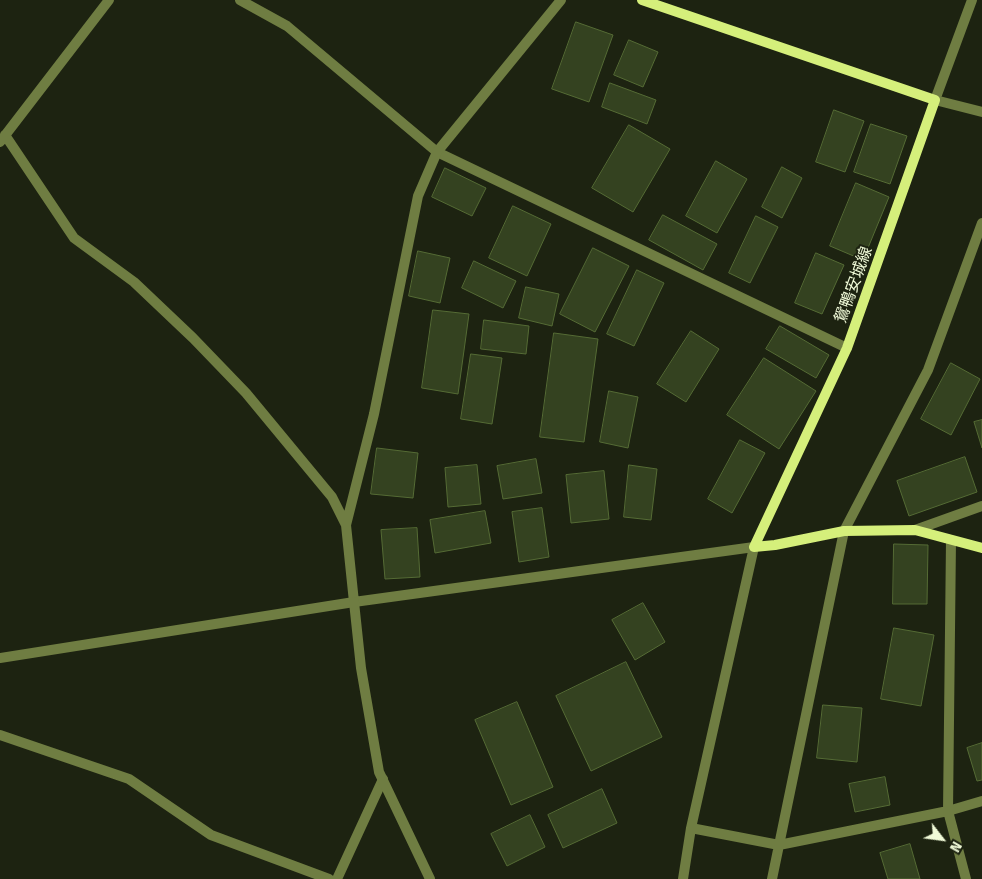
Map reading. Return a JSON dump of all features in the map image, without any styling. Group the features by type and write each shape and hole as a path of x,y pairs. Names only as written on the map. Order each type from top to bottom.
{"main road":[{"path":"642,0 935,100"},
{"name":"鴛鴨安城線","path":"754,547 847,348 935,100"},
{"path":"754,547 775,545 844,531 915,530 982,548"}],"street":[{"path":"109,0 2,138 74,238 134,282 194,338 246,393 332,497 346,525"},
{"path":"240,0 287,26 437,152 847,348"},
{"path":"430,879 379,772 361,668 346,525 374,414 418,196 437,152 561,0"},
{"path":"972,0 935,100 982,112"},
{"path":"772,879 844,531 928,370 982,223"},
{"path":"915,530 982,506"},
{"path":"951,540 948,811 966,879"},
{"path":"0,658 354,602 754,547 691,828 683,879"},
{"path":"0,735 129,778 211,835 329,879"},
{"path":"337,879 383,779"},
{"path":"691,828 779,845 948,811 982,801"}],"building":[{"path":"576,22 613,35 589,102 552,89"},
{"path":"629,40 658,52 643,87 614,75"},
{"path":"610,83 656,100 647,124 602,107"},
{"path":"834,110 864,121 845,172 816,162"},
{"path":"871,124 907,136 890,184 854,172"},
{"path":"629,125 670,149 633,212 592,188"},
{"path":"716,161 747,179 717,233 686,216"},
{"path":"782,167 802,178 782,218 762,207"},
{"path":"445,168 486,188 472,216 432,197"},
{"path":"856,183 889,197 863,260 830,246"},
{"path":"513,206 551,224 527,276 489,258"},
{"path":"663,215 717,244 703,270 649,240"},
{"path":"756,216 778,227 750,283 729,273"},
{"path":"593,248 629,266 595,332 560,314"},
{"path":"418,251 450,258 440,303 409,296"},
{"path":"816,253 844,265 822,314 795,303"},
{"path":"474,261 516,281 503,308 462,288"},
{"path":"637,270 664,283 634,346 607,334"},
{"path":"526,287 559,294 552,326 519,318"},
{"path":"433,310 469,314 458,394 422,388"},
{"path":"484,320 529,326 526,354 481,349"},
{"path":"780,326 829,355 816,378 766,349"},
{"path":"691,331 719,349 686,402 657,384"},
{"path":"554,333 598,339 584,442 540,437"},
{"path":"471,354 502,358 492,424 461,419"},
{"path":"764,358 816,391 779,449 727,415"},
{"path":"951,363 980,379 951,435 921,419"},
{"path":"609,391 638,397 628,448 600,442"},
{"path":"982,420 982,448 974,422"},
{"path":"740,440 765,453 732,513 708,499"},
{"path":"377,448 418,453 413,498 371,494"},
{"path":"965,457 977,492 909,516 897,481"},
{"path":"536,459 542,493 503,499 497,466"},
{"path":"477,465 481,504 448,507 445,468"},
{"path":"629,465 657,469 651,520 624,517"},
{"path":"604,471 609,519 571,523 566,475"},
{"path":"542,508 549,557 519,562 512,512"},
{"path":"485,511 491,543 435,553 430,520"},
{"path":"417,528 420,577 385,579 381,530"},
{"path":"894,544 928,545 927,604 893,604"},
{"path":"643,603 665,642 635,660 612,620"},
{"path":"894,628 934,635 921,706 881,699"},
{"path":"626,662 662,737 591,771 556,696"},
{"path":"517,702 553,787 511,805 475,720"},
{"path":"823,705 862,708 857,762 817,758"},
{"path":"982,743 982,780 977,781 967,748"},
{"path":"885,777 890,805 855,812 849,784"},
{"path":"602,789 617,823 563,848 548,815"},
{"path":"530,815 545,847 507,866 491,834"},
{"path":"910,844 920,879 888,879 880,853"}]}
